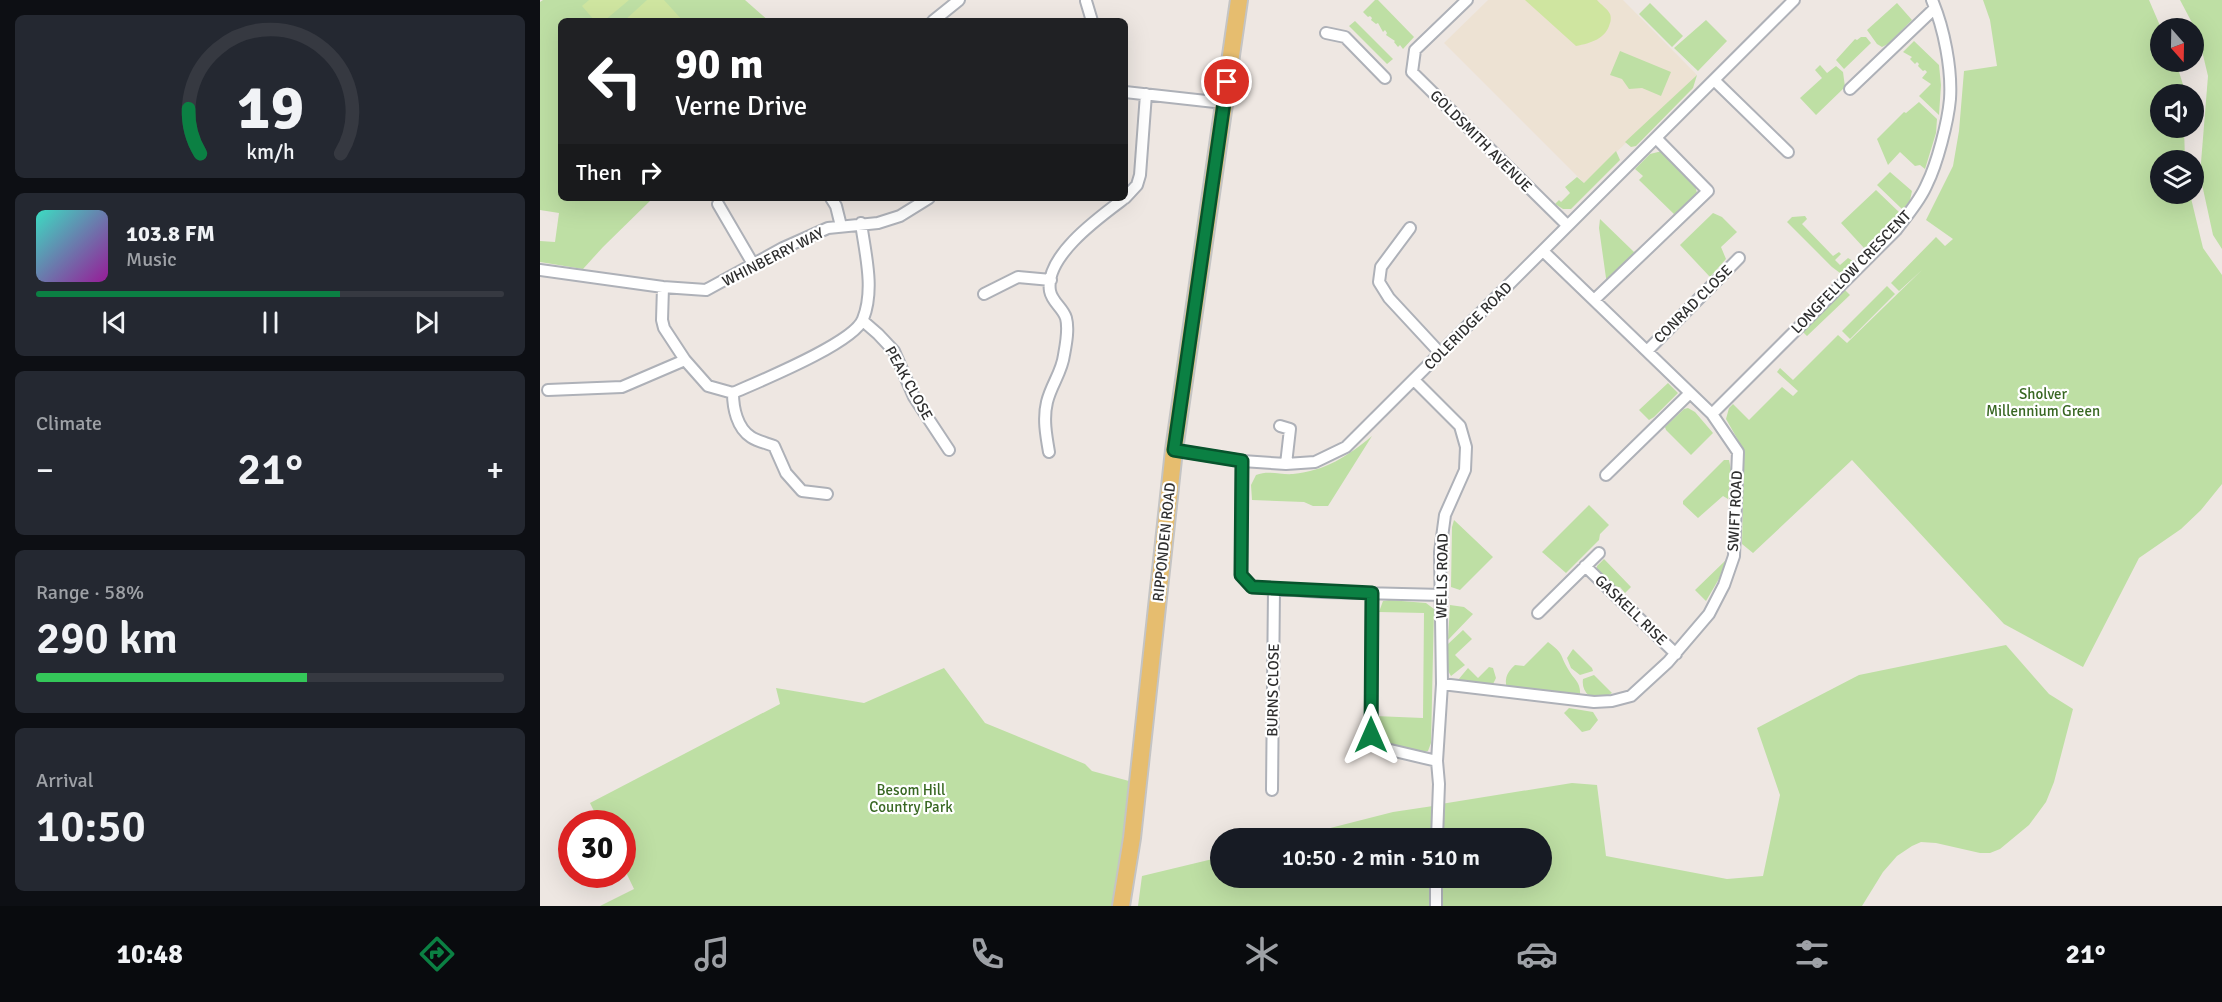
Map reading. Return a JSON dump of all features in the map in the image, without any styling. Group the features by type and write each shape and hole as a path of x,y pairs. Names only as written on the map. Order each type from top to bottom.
{"main road":[{"name":"RIPPONDEN ROAD","path":"1121,906 1133,826 1174,450 1239,0"}],"street":[{"path":"937,18 959,0"},
{"name":"GOLDSMITH AVENUE","path":"1467,0 1415,50 1412,72 1567,225"},
{"name":"COLERIDGE ROAD","path":"1174,450 1242,461 1286,464 1315,462 1346,447 1794,0"},
{"path":"1086,1 1091,18"},
{"path":"1850,89 1934,4"},
{"name":"LONGFELLOW CRESCENT","path":"1712,414 1896,230 1927,185 1934,168 1950,99 1945,41 1934,4"},
{"path":"1326,33 1345,37 1385,78"},
{"path":"1714,80 1788,152"},
{"path":"1128,92 1224,103"},
{"path":"1128,195 1137,185 1140,175 1146,94"},
{"path":"1594,300 1708,191 1656,138"},
{"path":"833,201 841,226"},
{"name":"WHINBERRY WAY","path":"540,270 663,287 706,290 816,233 841,226 878,223 900,216 924,201"},
{"path":"1049,452 1045,423 1047,401 1060,372 1067,336 1066,317 1053,301 1050,289 1051,280 1061,257 1077,236 1121,201"},
{"path":"718,204 753,264"},
{"path":"663,287 662,320 664,328 685,360 708,386 734,393 786,370 842,339 853,332 862,321 869,291 861,223"},
{"path":"1410,228 1381,267 1379,282 1389,298 1440,353"},
{"name":"SWIFT ROAD","path":"1442,684 1603,702 1631,696 1661,670 1709,614 1724,585 1734,556 1738,452 1712,414 1543,251"},
{"name":"CONRAD CLOSE","path":"1647,351 1739,258"},
{"path":"984,294 1018,277 1051,280"},
{"name":"PEAK CLOSE","path":"862,321 894,351 914,398 949,450"},
{"path":"548,390 622,387 685,360"},
{"name":"WELLS ROAD","path":"1414,380 1460,426 1466,447 1465,470 1444,515 1440,552 1442,684 1437,761 1439,784 1437,828"},
{"path":"734,393 733,406 743,429 751,437 774,446 786,473 802,491 827,494"},
{"path":"1606,475 1690,393"},
{"path":"1280,426 1290,429 1286,464"},
{"path":"1242,461 1241,575 1252,587 1442,595"},
{"name":"GASKELL RISE","path":"1538,613 1599,553"},
{"name":"GASKELL RISE","path":"1585,566 1676,654"},
{"name":"BURNS CLOSE","path":"1272,790 1274,589"},
{"path":"1372,593 1371,735 1382,748 1437,761"},
{"path":"1436,888 1436,906"}],"shaded area":[{"path":"1488,0 1623,0 1697,75 1584,183 1444,43"}],"green space":[{"path":"543,0 745,0 766,18 558,18 558,201 650,201 583,269 540,262 540,241 555,242 559,213 540,210 540,2"},
{"path":"589,0 629,0 608,18 592,18 582,6"},
{"path":"647,0 664,0 680,18 627,18"},
{"path":"1375,0 1378,0 1414,37 1403,49 1386,35 1385,30 1383,32 1378,23 1376,24 1370,16 1368,17 1363,12"},
{"path":"1525,0 1597,0 1609,12 1610,22 1601,37 1576,46"},
{"name":"Sholver Millennium Green","path":"1983,0 2149,0 2157,18 2150,18 2150,72 2179,72 2183,84 2150,84 2150,138 2184,138 2185,150 2150,150 2150,204 2192,204 2203,248 2222,275 2222,484 2201,510 2181,529 2139,558 2083,667 2004,624 1852,460 1753,553 1742,544 1744,464 1738,440 1726,419 1729,408 1733,404 1749,420 1782,387 1793,396 1798,391 1777,372 1780,368 1793,380 1838,335 1847,343 1922,270 1899,291 1891,283 1936,237 1945,246 1953,239 1926,220 1953,166 1959,131 1964,71 1997,66 1990,20"},
{"path":"2180,0 2222,0 2222,249 2213,235 2204,193 2204,150 2202,150 2208,76 2204,59 2204,18 2190,18"},
{"path":"1650,3 1683,36 1672,47 1639,14"},
{"path":"1897,3 1912,20 1882,47 1867,30"},
{"path":"1706,20 1727,41 1698,71 1674,48"},
{"path":"1355,21 1393,59 1387,64 1349,26"},
{"path":"1866,37 1871,43 1844,69 1836,60 1855,39"},
{"path":"1914,41 1939,65 1941,85 1939,115 1919,96 1931,84 1922,78 1927,72 1918,66 1917,62 1915,64 1910,59 1912,57 1903,52"},
{"path":"1620,51 1671,72 1661,96 1642,88 1629,89 1622,79 1610,75"},
{"path":"1820,65 1827,73 1836,66 1843,72 1845,87 1816,115 1800,98 1822,78 1815,70"},
{"path":"1697,75 1693,88 1636,146 1631,147 1625,142"},
{"path":"1919,102 1937,119 1936,133 1925,169 1920,165 1915,166 1900,152 1888,165 1877,139 1904,112 1906,113"},
{"path":"1616,151 1620,160 1571,209 1563,209 1555,204 1559,200 1561,202 1570,193 1565,187 1577,177 1584,183"},
{"path":"1662,151 1694,181 1697,193 1676,216 1639,180 1643,176 1635,169 1650,154"},
{"path":"1890,172 1912,191 1910,200 1903,210 1877,185"},
{"path":"1876,190 1900,213 1868,247 1864,248 1841,223"},
{"path":"1713,213 1722,217 1737,232 1721,247 1726,259 1710,277 1680,245"},
{"path":"1805,216 1807,219 1802,224 1833,256 1839,252 1841,254 1835,260 1840,265 1848,258 1853,261 1844,273 1832,267 1787,222 1792,217"},
{"path":"1600,219 1634,252 1642,246 1642,251 1607,285 1599,228"},
{"path":"1887,286 1895,294 1850,339 1842,331"},
{"path":"1844,289 1850,295 1807,336 1802,331"},
{"path":"1668,383 1678,393 1649,420 1639,410"},
{"path":"1688,408 1695,412 1713,433 1691,455 1665,427"},
{"path":"1372,436 1328,506 1313,506 1304,502 1252,500 1251,485 1256,475 1293,474 1315,470 1345,456"},
{"path":"1724,460 1729,460 1731,470 1728,499 1723,496 1698,518 1683,504 1683,501"},
{"path":"1589,505 1609,525 1600,534 1599,540 1566,573 1542,552"},
{"path":"1454,520 1493,557 1460,590 1451,587"},
{"path":"1604,559 1631,587 1625,593 1597,569"},
{"path":"1726,560 1720,577 1706,601 1695,590"},
{"path":"1383,601 1426,603 1434,609 1431,743 1428,751 1424,752 1384,744 1376,733 1375,716 1423,718 1424,613 1379,612"},
{"path":"1450,605 1464,607 1473,614 1448,640"},
{"path":"1463,630 1472,639 1455,655 1465,665 1451,676 1447,669 1448,644"},
{"path":"1548,642 1561,655 1578,684 1580,695 1507,689 1506,679 1512,668 1515,665 1524,666"},
{"path":"2006,645 2049,694 2073,709 2054,782 2046,802 2029,825 2000,849 1990,853 1980,853 1936,843 1921,842 1912,846 1897,856 1883,872 1862,906 1440,906 1440,888 1552,888 1552,828 1441,828 1441,804 1572,783 1597,785 1606,856 1727,879 1763,876 1780,795 1757,728 1859,675"},
{"path":"1573,649 1593,671 1580,675 1571,668 1567,658"},
{"path":"1489,667 1493,668 1496,678 1493,684 1459,682 1458,680 1468,668 1478,678"},
{"name":"Besom Hill Country Park","path":"944,668 985,723 1085,764 1092,771 1129,781 1122,864 1115,906 600,906 636,888 636,810 594,810 590,803 780,704 776,688 864,703"},
{"path":"1594,675 1612,693 1607,696 1589,696 1584,688 1583,679"},
{"path":"1569,708 1593,712 1598,720 1590,730 1582,732 1564,713"},
{"path":"1433,806 1433,828 1330,828 1393,812"},
{"path":"1210,860 1210,888 1432,888 1432,906 1138,906 1142,876"}],"route":[{"path":"1227,82 1174,450 1242,461 1241,575 1252,587 1372,593 1371,735"}]}
